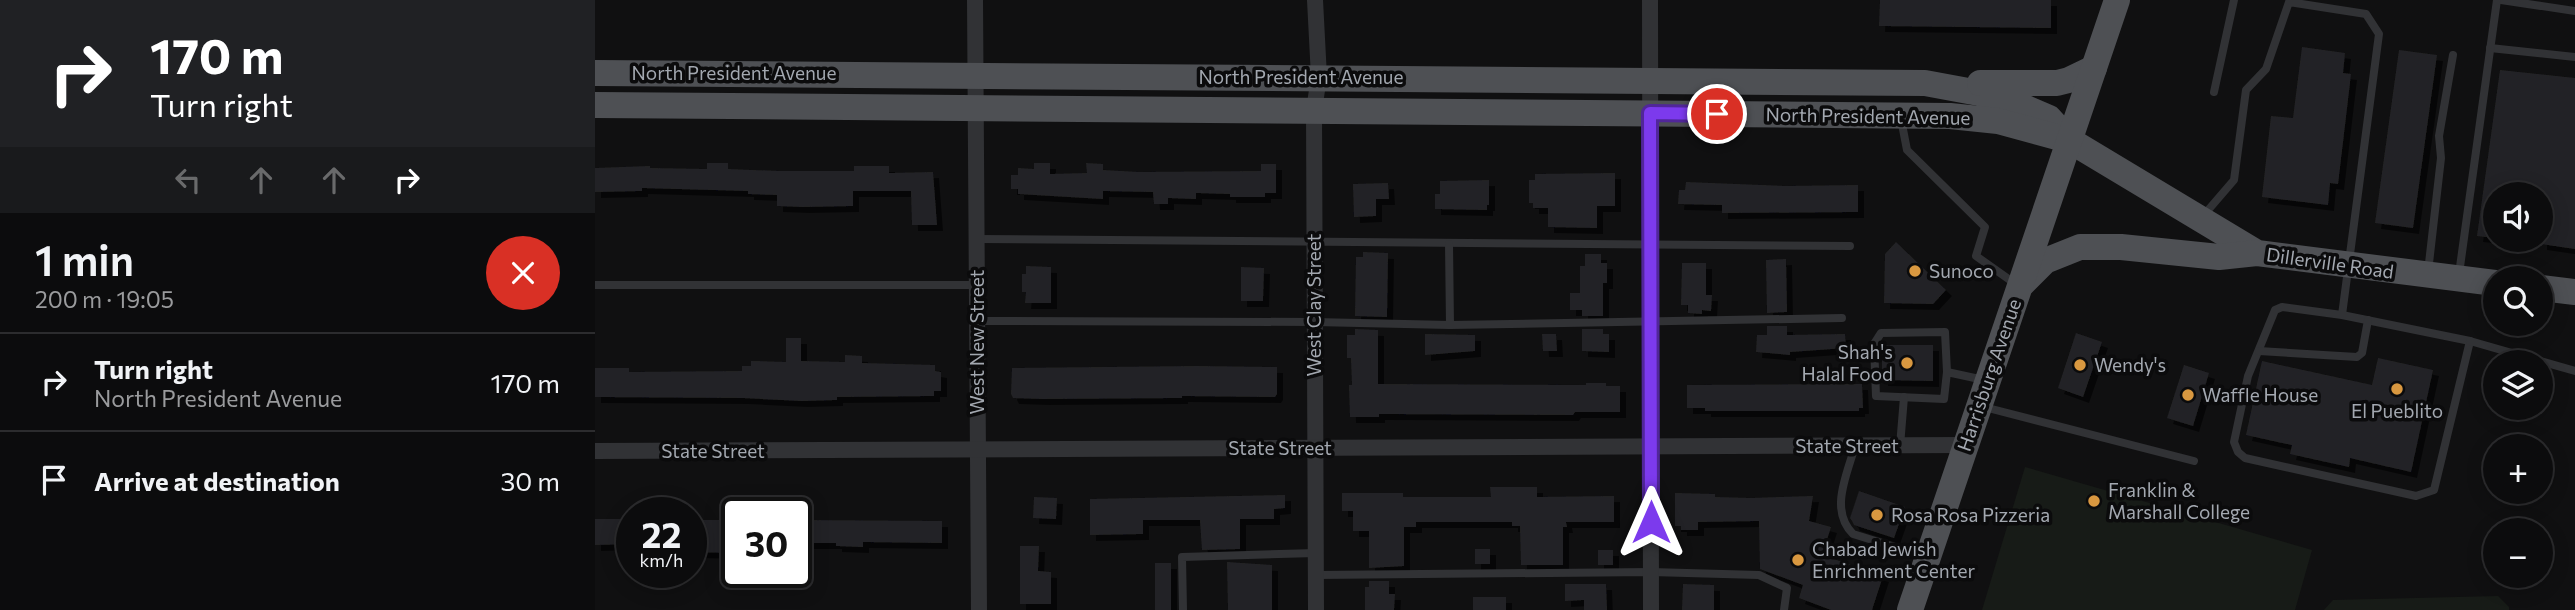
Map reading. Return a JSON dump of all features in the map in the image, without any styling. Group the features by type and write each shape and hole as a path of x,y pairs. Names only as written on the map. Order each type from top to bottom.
{"main road":[{"name":"Harrisburg Avenue","path":"1910,610 2117,0"},
{"path":"1925,83 2057,83 2094,68"},
{"name":"North President Avenue","path":"595,72 1925,83 1979,93 2019,105 2049,118 2069,141"},
{"name":"North President Avenue","path":"595,105 1900,115 1973,117 1998,121 2069,141"},
{"name":"Dillerville Road","path":"2069,141 2257,253 2483,282"},
{"path":"2019,286 2045,261 2080,247 2121,247 2219,257 2257,253"},
{"path":"2553,289 2575,292"}],"street":[{"name":"West New Street","path":"975,0 979,610"},
{"name":"West Clay Street","path":"1315,0 1319,77 1314,110 1316,610"},
{"path":"1650,0 1651,610"},
{"name":"State Street","path":"595,451 1965,445"}],"lane":[{"path":"2214,92 2234,0"},
{"path":"2458,279 2499,0 2575,12"},
{"path":"2200,219 2234,180 2246,90 2266,69 2288,1 2366,14 2379,34 2342,315"},
{"path":"2490,48 2575,57"},
{"path":"2428,275 2441,158 2439,135 2453,55"},
{"path":"1900,115 1907,150 1985,227 1976,256 2019,286"},
{"path":"977,239 1850,246"},
{"path":"1449,243 1450,325"},
{"path":"595,285 977,285"},
{"path":"2470,341 2434,491 2416,496 2245,458 2238,452 2234,442 2248,376 2272,316 2275,310 2282,307 2342,315 2470,341 2575,371"},
{"path":"977,321 1450,325 1842,318"},
{"path":"2259,351 2357,358 2362,353 2368,320"},
{"path":"1945,332 1947,372 1944,399 1875,396 1874,345 1881,333 1945,332"},
{"path":"1947,372 1987,380"},
{"path":"1900,446 1904,397"},
{"path":"1978,406 2194,461"},
{"path":"1855,446 1840,508 1846,527 1853,534 1927,557"},
{"path":"1183,610 1182,557 1316,553"},
{"path":"1316,575 1651,572 1759,575 1787,587 1784,610"}],"shaded area":[{"path":"2025,467 2312,550 2295,610 1982,610"},
{"path":"2498,596 2509,610 2324,610 2333,600"}],"building":[{"path":"1880,0 2051,0 2051,28 1879,26"},
{"path":"2302,47 2345,53 2343,73 2351,74 2338,184 2330,183 2328,205 2262,197 2271,116 2293,118"},
{"path":"2399,50 2437,55 2413,228 2375,223"},
{"path":"2500,70 2575,78 2575,249 2553,246 2553,182 2484,182"},
{"path":"707,163 728,163 728,169 854,171 854,166 889,166 889,173 933,172 937,225 912,225 911,191 853,191 853,206 803,207 777,206 777,195 748,194 748,191 642,188 642,191 595,192 595,168 650,166 707,169"},
{"path":"1034,163 1050,163 1050,174 1087,173 1086,163 1103,164 1103,170 1139,172 1261,171 1261,164 1276,164 1276,193 1265,193 1265,197 1230,197 1230,194 1196,193 1196,199 1168,198 1168,204 1154,204 1153,192 1103,191 1103,199 1018,194 1018,189 1011,189 1011,175 1018,175 1018,168 1034,169"},
{"path":"1615,173 1615,206 1597,206 1597,228 1548,227 1548,208 1533,208 1533,203 1529,203 1529,180 1535,180 1535,174"},
{"path":"1489,180 1487,210 1435,209 1435,194 1440,194 1440,181"},
{"path":"1686,182 1786,186 1858,185 1858,212 1722,213 1722,205 1678,204 1679,190 1685,190"},
{"path":"1388,183 1389,199 1376,199 1376,216 1354,217 1353,184"},
{"path":"2483,193 2483,237 2477,236"},
{"path":"1896,242 1946,290 1933,304 1884,303 1885,254"},
{"path":"1363,252 1388,253 1387,317 1355,316 1356,257 1363,257"},
{"path":"1585,254 1601,254 1601,263 1607,263 1607,283 1603,283 1603,316 1582,316 1582,310 1570,310 1570,293 1580,293 1580,266 1585,266"},
{"path":"1786,259 1787,312 1767,313 1766,260"},
{"path":"1682,263 1706,263 1706,295 1712,295 1711,311 1702,310 1702,314 1688,313 1688,305 1681,305"},
{"path":"1026,266 1051,267 1051,303 1025,303 1026,292 1022,292 1022,274 1026,274"},
{"path":"1241,267 1264,268 1263,301 1241,301"},
{"path":"1767,326 1787,326 1787,335 1845,334 1846,348 1790,352 1790,355 1756,352 1757,335 1767,335"},
{"path":"1355,329 1378,330 1378,384 1606,383 1606,386 1620,386 1620,412 1575,412 1573,415 1379,414 1379,417 1350,417 1349,385 1352,385 1351,358 1347,358 1347,335 1355,335"},
{"path":"1582,329 1603,329 1603,334 1609,334 1609,352 1582,351"},
{"name":"Wendy's","path":"2076,333 2102,342 2083,397 2058,388"},
{"path":"1425,334 1475,335 1475,351 1425,355"},
{"path":"1542,334 1556,334 1557,351 1543,351"},
{"path":"786,338 801,338 801,361 845,362 845,355 862,356 862,363 935,365 935,371 941,372 941,391 934,391 934,396 837,397 837,400 802,401 595,397 595,368 629,368 629,372 742,371 742,366 751,366 751,361 786,362"},
{"name":"Shah's Halal Food","path":"1882,345 1933,345 1933,381 1882,380"},
{"path":"2378,358 2433,370 2411,472 2350,458 2349,467 2290,454 2292,445 2246,435 2262,361 2372,385"},
{"name":"Waffle House","path":"2184,365 2209,373 2193,426 2167,418"},
{"path":"1277,367 1277,394 1275,397 1043,399 1013,398 1011,394 1012,368"},
{"path":"1862,384 1863,408 1859,408 1859,411 1705,411 1705,408 1687,408 1687,385"},
{"path":"1490,487 1537,487 1537,497 1614,496 1614,522 1566,522 1567,527 1563,527 1563,565 1521,565 1520,526 1512,526 1512,522 1416,522 1416,527 1404,527 1404,566 1369,568 1369,531 1353,531 1353,511 1342,511 1342,493 1403,493 1403,497 1491,497"},
{"name":"Rosa Rosa Pizzeria","path":"1859,491 1905,507 1894,538 1854,525 1850,518"},
{"name":"Chabad Jewish Enrichment Center","path":"1675,493 1751,498 1813,496 1809,521 1831,527 1822,555 1883,576 1872,610 1831,610 1799,598 1803,585 1760,569 1759,521 1698,522 1698,530 1681,530 1681,526 1675,526"},
{"path":"1285,495 1285,508 1274,509 1274,519 1240,519 1240,549 1202,550 1200,520 1143,520 1143,534 1090,535 1090,499"},
{"path":"1034,497 1057,498 1056,519 1033,518"},
{"path":"595,519 616,519 616,544 595,545"},
{"path":"707,520 721,520 721,553 707,552"},
{"path":"812,520 942,521 942,543 863,542 863,547 836,546 836,543 812,543"},
{"path":"1020,546 1039,546 1038,571 1051,572 1051,604 1020,604"},
{"path":"1475,549 1490,549 1490,564 1475,564"},
{"path":"1598,550 1613,550 1613,565 1598,565"},
{"path":"1227,562 1272,565 1272,610 1228,610"},
{"path":"1155,563 1171,563 1171,610 1155,610"},
{"path":"1369,581 1389,581 1389,594 1395,594 1394,610 1365,610 1365,587 1369,587"},
{"path":"1565,584 1606,584 1607,610 1584,610 1584,600 1565,601"},
{"path":"1683,584 1714,585 1714,610 1682,610"},
{"path":"1473,597 1506,597 1506,610 1473,610"}],"place":[{"name":"Sunoco","path":"1915,271"},
{"name":"Shah's Halal Food","path":"1907,363"},
{"name":"Wendy's","path":"2080,365"},
{"name":"El Pueblito","path":"2397,389"},
{"name":"Waffle House","path":"2188,395"},
{"name":"Franklin & Marshall College","path":"2094,501"},
{"name":"Rosa Rosa Pizzeria","path":"1877,515"},
{"name":"Chabad Jewish Enrichment Center","path":"1798,560"}],"route":[{"path":"1651,522 1650,113 1717,114"}]}
